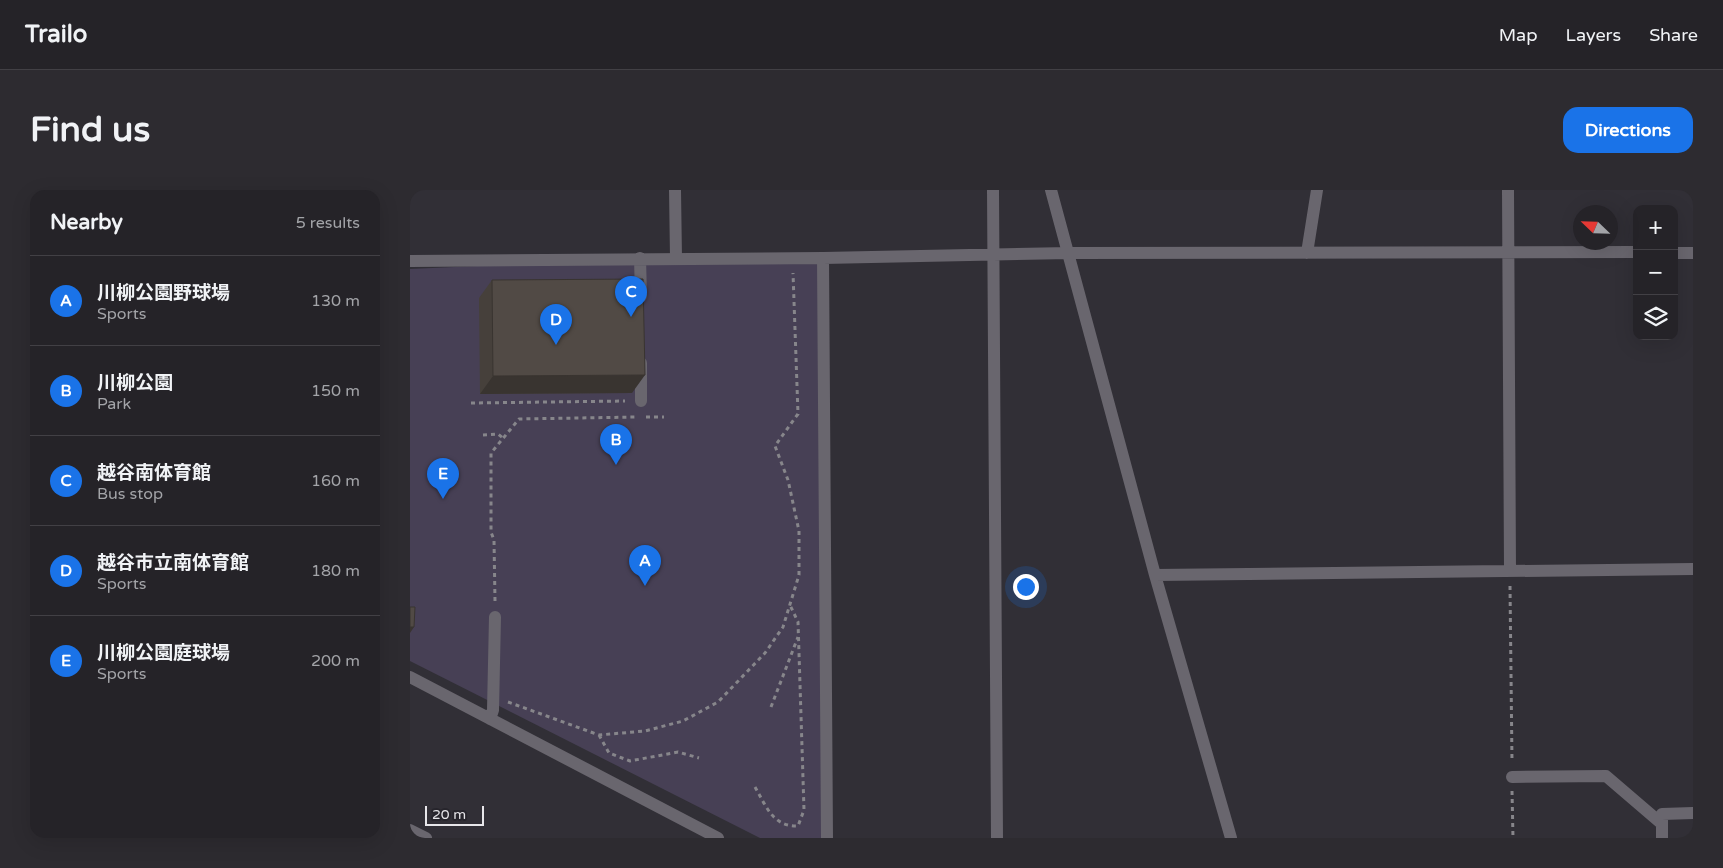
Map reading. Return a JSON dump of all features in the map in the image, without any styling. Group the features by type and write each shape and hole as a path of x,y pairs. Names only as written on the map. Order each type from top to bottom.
{"street":[{"path":"676,190 676,258"},
{"path":"993,190 997,838"},
{"path":"1052,190 1155,575 1231,838"},
{"path":"1306,253 1317,190"},
{"path":"1508,190 1510,251 1510,570"},
{"path":"410,261 823,258 1069,253 1633,252"},
{"path":"1678,252 1693,253"},
{"path":"640,258 641,307"},
{"path":"823,258 827,838"},
{"path":"641,353 641,401"},
{"path":"1155,575 1693,569"},
{"path":"490,719 494,697 495,617"},
{"path":"410,677 718,838"},
{"path":"1512,777 1606,776 1662,824"},
{"path":"1662,838 1662,814 1693,813"},
{"path":"410,830 426,838"}],"path":[{"path":"494,697 599,735 645,731 683,721 718,702 765,653 783,627 798,575 799,531 788,480 775,446 798,414 792,258"},
{"path":"471,403 641,401"},
{"path":"495,617 494,540 491,532 491,454 519,419 664,417"},
{"path":"483,435 498,434 503,438"},
{"path":"1510,570 1513,838"},
{"path":"755,787 771,815 786,826 798,826 804,810 799,634 798,622 790,605"},
{"path":"771,707 799,634"},
{"path":"599,735 609,753 630,762 678,752 699,758"}],"shaded area":[{"path":"651,258 823,258 822,838 760,838 410,661 410,269"}],"building":[{"path":"643,279 645,375 493,376 492,280"},
{"path":"410,607 415,607 414,627 410,627"}],"place":[{"name":"越谷南体育館","path":"631,317"},
{"name":"越谷市立南体育館","path":"556,345"},
{"name":"川柳公園","path":"616,465"},
{"name":"川柳公園庭球場","path":"443,499"},
{"name":"川柳公園野球場","path":"645,586"}]}
